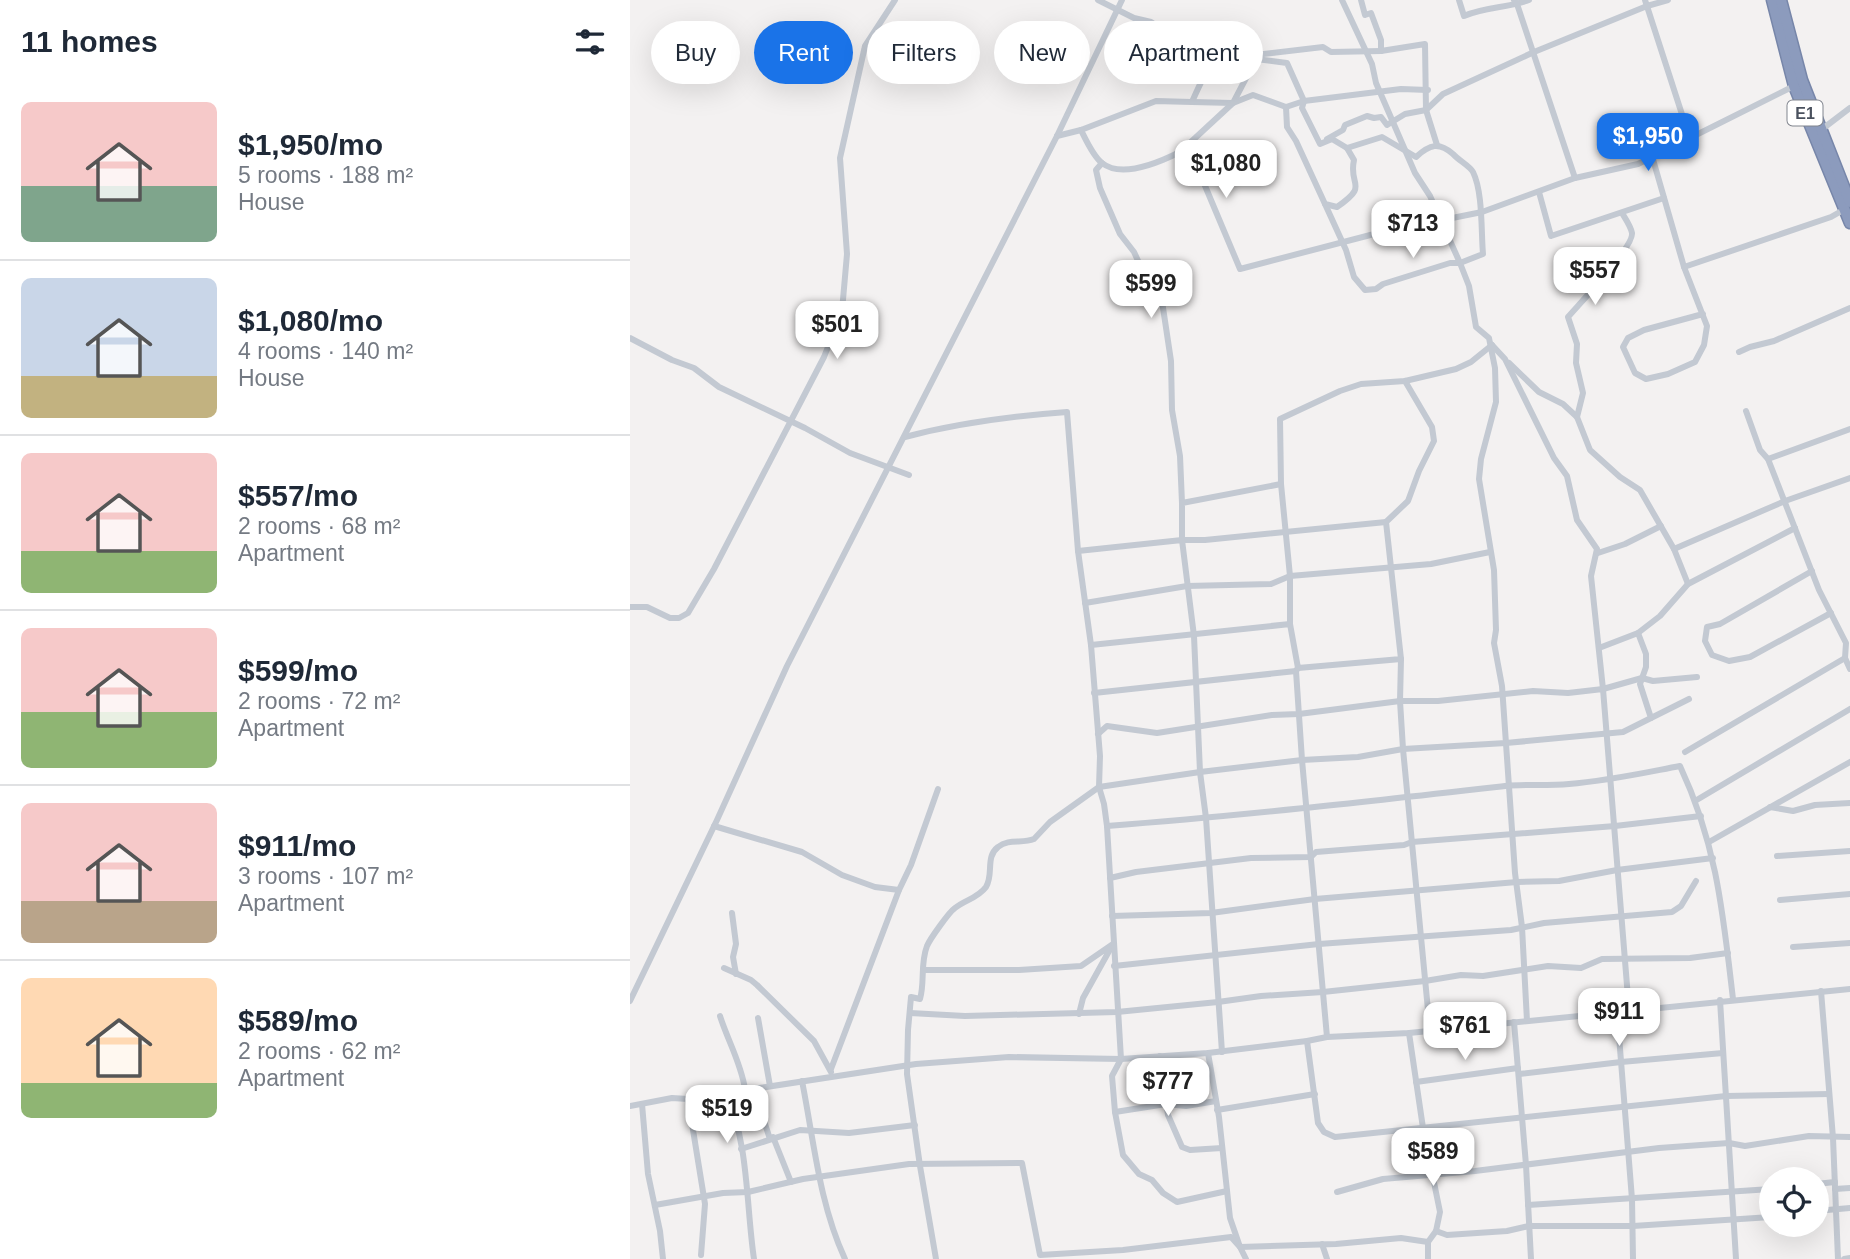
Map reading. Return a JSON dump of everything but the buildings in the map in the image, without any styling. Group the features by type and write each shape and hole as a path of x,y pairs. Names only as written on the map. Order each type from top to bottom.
{"highway":[{"name":"E1","path":"1772,0 1794,86 1847,206"},
{"name":"E1","path":"1781,0 1802,80 1847,187 1850,223"}],"street":[{"path":"630,607 647,607 670,618 679,618 688,613 714,569 824,357 842,311 847,254 840,158 865,46 895,0"},
{"path":"1098,0 1145,21"},
{"path":"630,1001 714,827 787,666 1057,136 1122,0"},
{"path":"1342,0 1366,51 1405,150 1460,263 1469,286 1476,327 1486,334 1505,359 1539,391 1563,404 1577,417 1590,450 1620,477 1640,490 1674,549 1688,584"},
{"path":"1361,0 1365,15 1371,13 1381,40 1381,51"},
{"path":"1459,0 1464,16 1529,0"},
{"path":"1320,144 1343,130 1345,125 1367,116 1381,117 1387,125 1405,114 1426,110 1443,94 1535,52 1646,3 1668,0"},
{"path":"1516,2 1535,52 1575,178"},
{"path":"1646,3 1689,136"},
{"path":"1263,56 1322,47 1331,52 1381,51 1425,44 1428,90 1426,110 1437,145"},
{"path":"1263,58 1287,63 1304,101 1301,108 1320,144"},
{"path":"1192,102 1200,84"},
{"path":"1080,130 1101,163 1116,169 1130,169 1171,157 1188,146 1233,103 1242,84"},
{"path":"1188,146 1200,168 1240,269 1439,219 1482,212 1575,178 1637,163 1794,86"},
{"path":"1057,136 1156,101 1233,103 1253,95 1286,107 1304,101 1401,89 1428,90"},
{"path":"1286,107 1287,127 1342,242 1354,277 1365,290 1376,289 1383,284 1483,254 1482,212 1473,171 1445,146 1437,145 1416,156 1382,137 1347,148"},
{"path":"1821,130 1850,108"},
{"path":"1320,144 1332,139 1347,148 1354,160 1352,169 1356,177 1355,191 1351,198 1337,207 1325,204"},
{"path":"1652,156 1684,267 1703,314 1707,326 1704,345 1695,362 1668,374 1646,379 1634,373 1623,347 1628,338 1644,330 1703,314"},
{"path":"1101,163 1096,170 1100,188 1120,234 1134,252 1145,276 1162,301 1171,361 1172,410 1180,456 1182,540 1194,636 1200,772 1206,818 1222,1052"},
{"path":"1539,192 1551,236 1664,198"},
{"path":"1684,267 1831,217 1847,206"},
{"path":"1577,417 1583,393 1576,363 1577,344 1567,317 1630,244 1632,233 1622,213"},
{"path":"1739,352 1774,341 1850,308"},
{"path":"630,338 694,368 719,387 790,420 850,453 909,475"},
{"path":"1327,1037 1302,760 1297,670 1290,624 1290,576 1281,484 1280,419 1361,384 1405,381 1456,369 1471,362 1492,345"},
{"path":"1492,345 1496,402 1481,459 1479,479 1494,570 1494,643 1502,696 1522,927 1527,1021"},
{"path":"1505,359 1554,458 1567,476 1577,520 1598,553 1591,576 1615,826 1629,1010"},
{"path":"1079,551 1386,522 1408,501 1434,441 1432,427 1405,381"},
{"path":"1746,411 1812,571 1848,643 1845,658 1850,669"},
{"path":"905,437 951,426 1067,412 1079,551 1091,645 1101,765 1099,787 1107,826 1121,1059 1112,1076 1123,1155 1139,1174 1152,1180 1163,1193 1177,1202 1227,1191"},
{"path":"1768,459 1850,429"},
{"path":"1674,549 1785,501 1850,478"},
{"path":"1182,503 1281,484"},
{"path":"1386,522 1401,659 1403,750 1430,1031"},
{"path":"1598,553 1625,544 1661,526"},
{"path":"1598,648 1638,633 1660,616 1688,584 1795,528"},
{"path":"1085,603 1188,586 1271,584 1290,576 1431,564 1490,552"},
{"path":"1812,571 1720,624 1707,627 1705,641 1712,655 1730,661 1750,657 1831,613"},
{"path":"1091,645 1290,624"},
{"path":"1638,633 1646,654 1646,667 1640,684 1651,718"},
{"path":"1685,752 1845,658"},
{"path":"1094,693 1401,659"},
{"path":"1098,734 1107,726 1157,733 1272,715 1400,701 1438,701 1533,691 1568,693 1603,689 1642,678 1653,681 1697,677"},
{"path":"936,1259 907,1065 911,997 920,999 925,951 931,935 946,921 953,909 969,901 985,887 994,851 1005,843 1034,839 1050,822 1099,787 1302,760 1623,732 1689,699"},
{"path":"1695,801 1850,709"},
{"path":"1709,842 1850,762"},
{"path":"1107,826 1509,786 1567,785 1680,766 1701,816 1713,858 1720,891 1733,999"},
{"path":"831,1077 831,1069 938,789"},
{"path":"1770,807 1793,811 1815,805 1850,803"},
{"path":"1110,878 1136,872 1251,858 1311,857 1316,852 1701,816"},
{"path":"714,827 802,852 842,875 875,887 898,890"},
{"path":"1777,856 1850,852"},
{"path":"1112,916 1212,913 1315,899 1559,881 1617,870 1713,858"},
{"path":"1114,966 1677,910 1696,881"},
{"path":"1780,900 1850,894"},
{"path":"732,913 736,974"},
{"path":"1793,947 1850,943"},
{"path":"922,970 1019,970 1081,966 1113,944"},
{"path":"1079,1014 1083,998 1113,944"},
{"path":"910,1013 965,1016 1117,1012 1323,992 1461,975 1483,976 1548,965 1581,968 1602,959 1728,953"},
{"path":"724,968 757,985 814,1041 831,1069"},
{"path":"630,1106 672,1098 688,1099 859,1075 907,1065 1009,1057 1121,1059 1222,1052 1327,1037 1409,1033 1850,989"},
{"path":"1821,991 1833,1138 1838,1259"},
{"path":"1720,1000 1736,1259"},
{"path":"1617,1011 1626,1153 1632,1199 1633,1259"},
{"path":"720,1016 742,1069 745,1089"},
{"path":"758,1018 770,1086"},
{"path":"1514,1022 1523,1117 1531,1259"},
{"path":"1409,1033 1423,1128 1440,1212 1436,1231 1427,1242 1428,1259"},
{"path":"1307,1041 1318,1123 1324,1132 1335,1137 1726,1096 1829,1094"},
{"path":"1208,1053 1230,1218 1246,1259"},
{"path":"1416,1082 1723,1053"},
{"path":"1160,1056 1168,1115 1182,1147 1191,1150 1222,1148"},
{"path":"802,1081 818,1176 828,1216 845,1259"},
{"path":"755,1088 761,1112 791,1182"},
{"path":"726,1093 732,1105 741,1149 754,1259"},
{"path":"1217,1110 1315,1094"},
{"path":"688,1099 704,1196 701,1255"},
{"path":"1115,1112 1166,1104 1186,1106 1216,1101"},
{"path":"642,1104 645,1148 663,1259"},
{"path":"741,1149 800,1130 849,1133 915,1125"},
{"path":"1337,1192 1383,1179 1729,1143 1745,1146 1809,1136 1850,1137"},
{"path":"655,1205 704,1196 748,1192 818,1176 909,1164 1022,1163 1040,1257 1231,1237 1240,1247"},
{"path":"1829,1185 1850,1188"},
{"path":"1528,1205 1759,1190"},
{"path":"1829,1209 1850,1208"},
{"path":"1436,1231 1447,1235 1507,1231 1528,1226 1633,1226 1759,1218"},
{"path":"1240,1247 1401,1238 1427,1242"},
{"path":"1322,1244 1327,1259"},
{"path":"1844,1259 1850,1258"}]}
